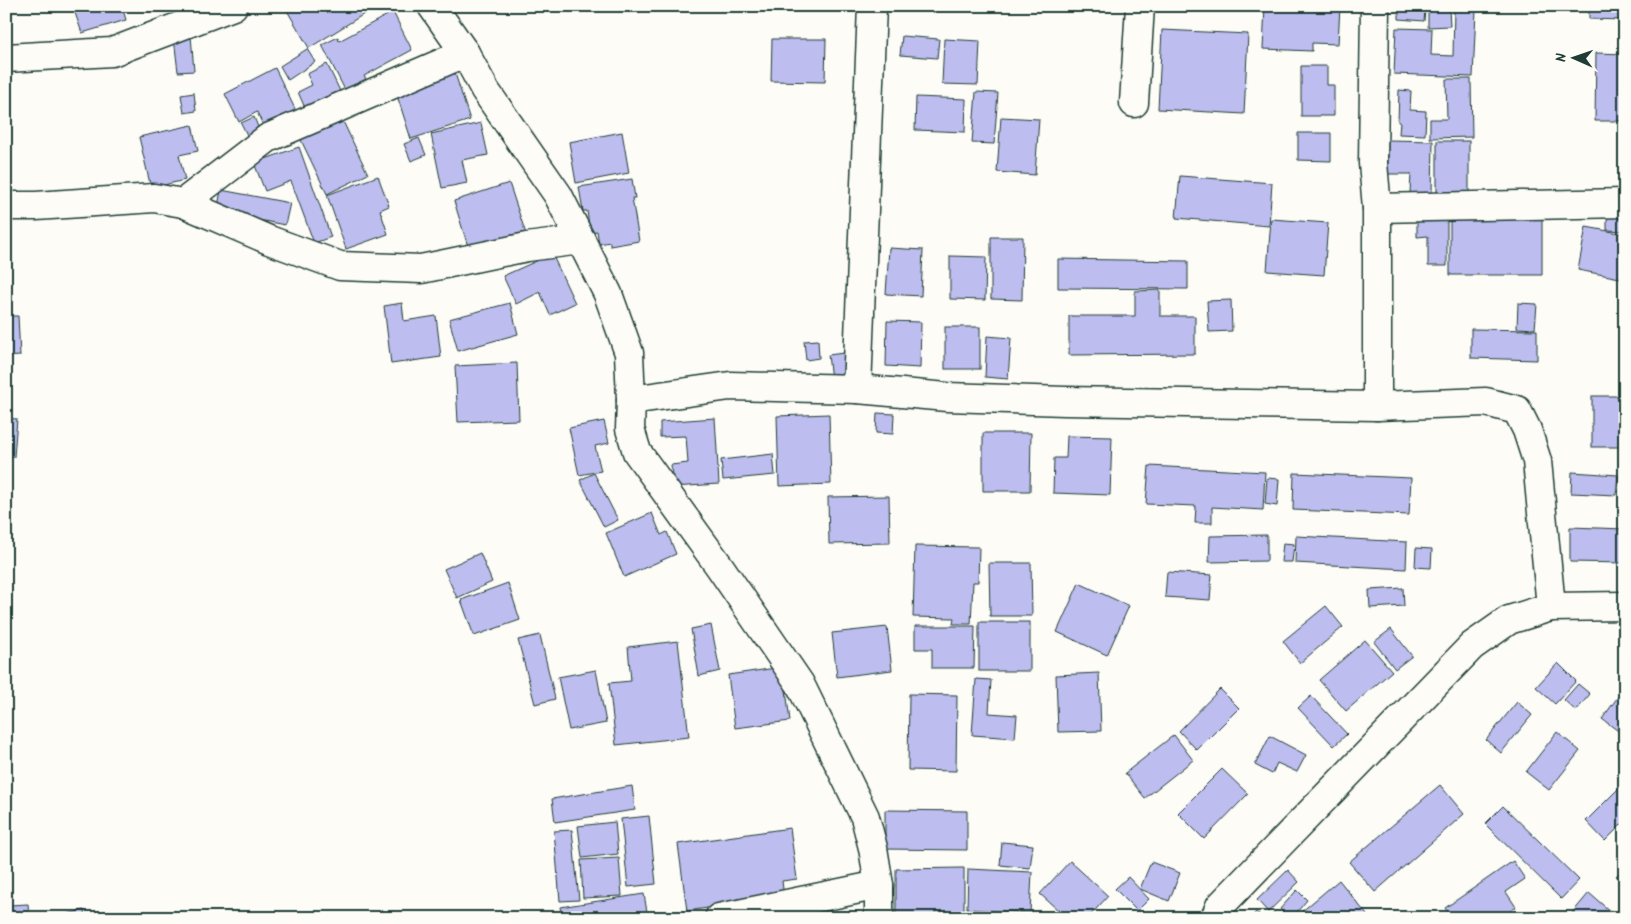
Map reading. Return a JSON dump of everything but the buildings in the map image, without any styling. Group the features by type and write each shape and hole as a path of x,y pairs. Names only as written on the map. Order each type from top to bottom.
{"street":[{"path":"6,58 112,52 233,6"},
{"path":"432,6 465,53 485,90 558,195 608,294 629,353 630,429 637,452 720,567 800,684 865,817 873,848 879,885 880,918"},
{"path":"857,389 872,6"},
{"path":"1134,103 1140,6"},
{"path":"1375,6 1373,163 1377,208 1377,406"},
{"path":"183,203 268,138 465,53"},
{"path":"6,206 36,206 154,198 183,203 269,240 340,266 421,269 527,247 581,240"},
{"path":"1377,208 1625,203"},
{"path":"631,400 730,386 857,389 946,397 1074,401 1377,406 1486,402 1516,410 1526,430 1537,461 1551,607"},
{"path":"1215,918 1220,906 1472,646 1509,620 1551,607 1625,606"},
{"path":"719,918 879,885"}]}
